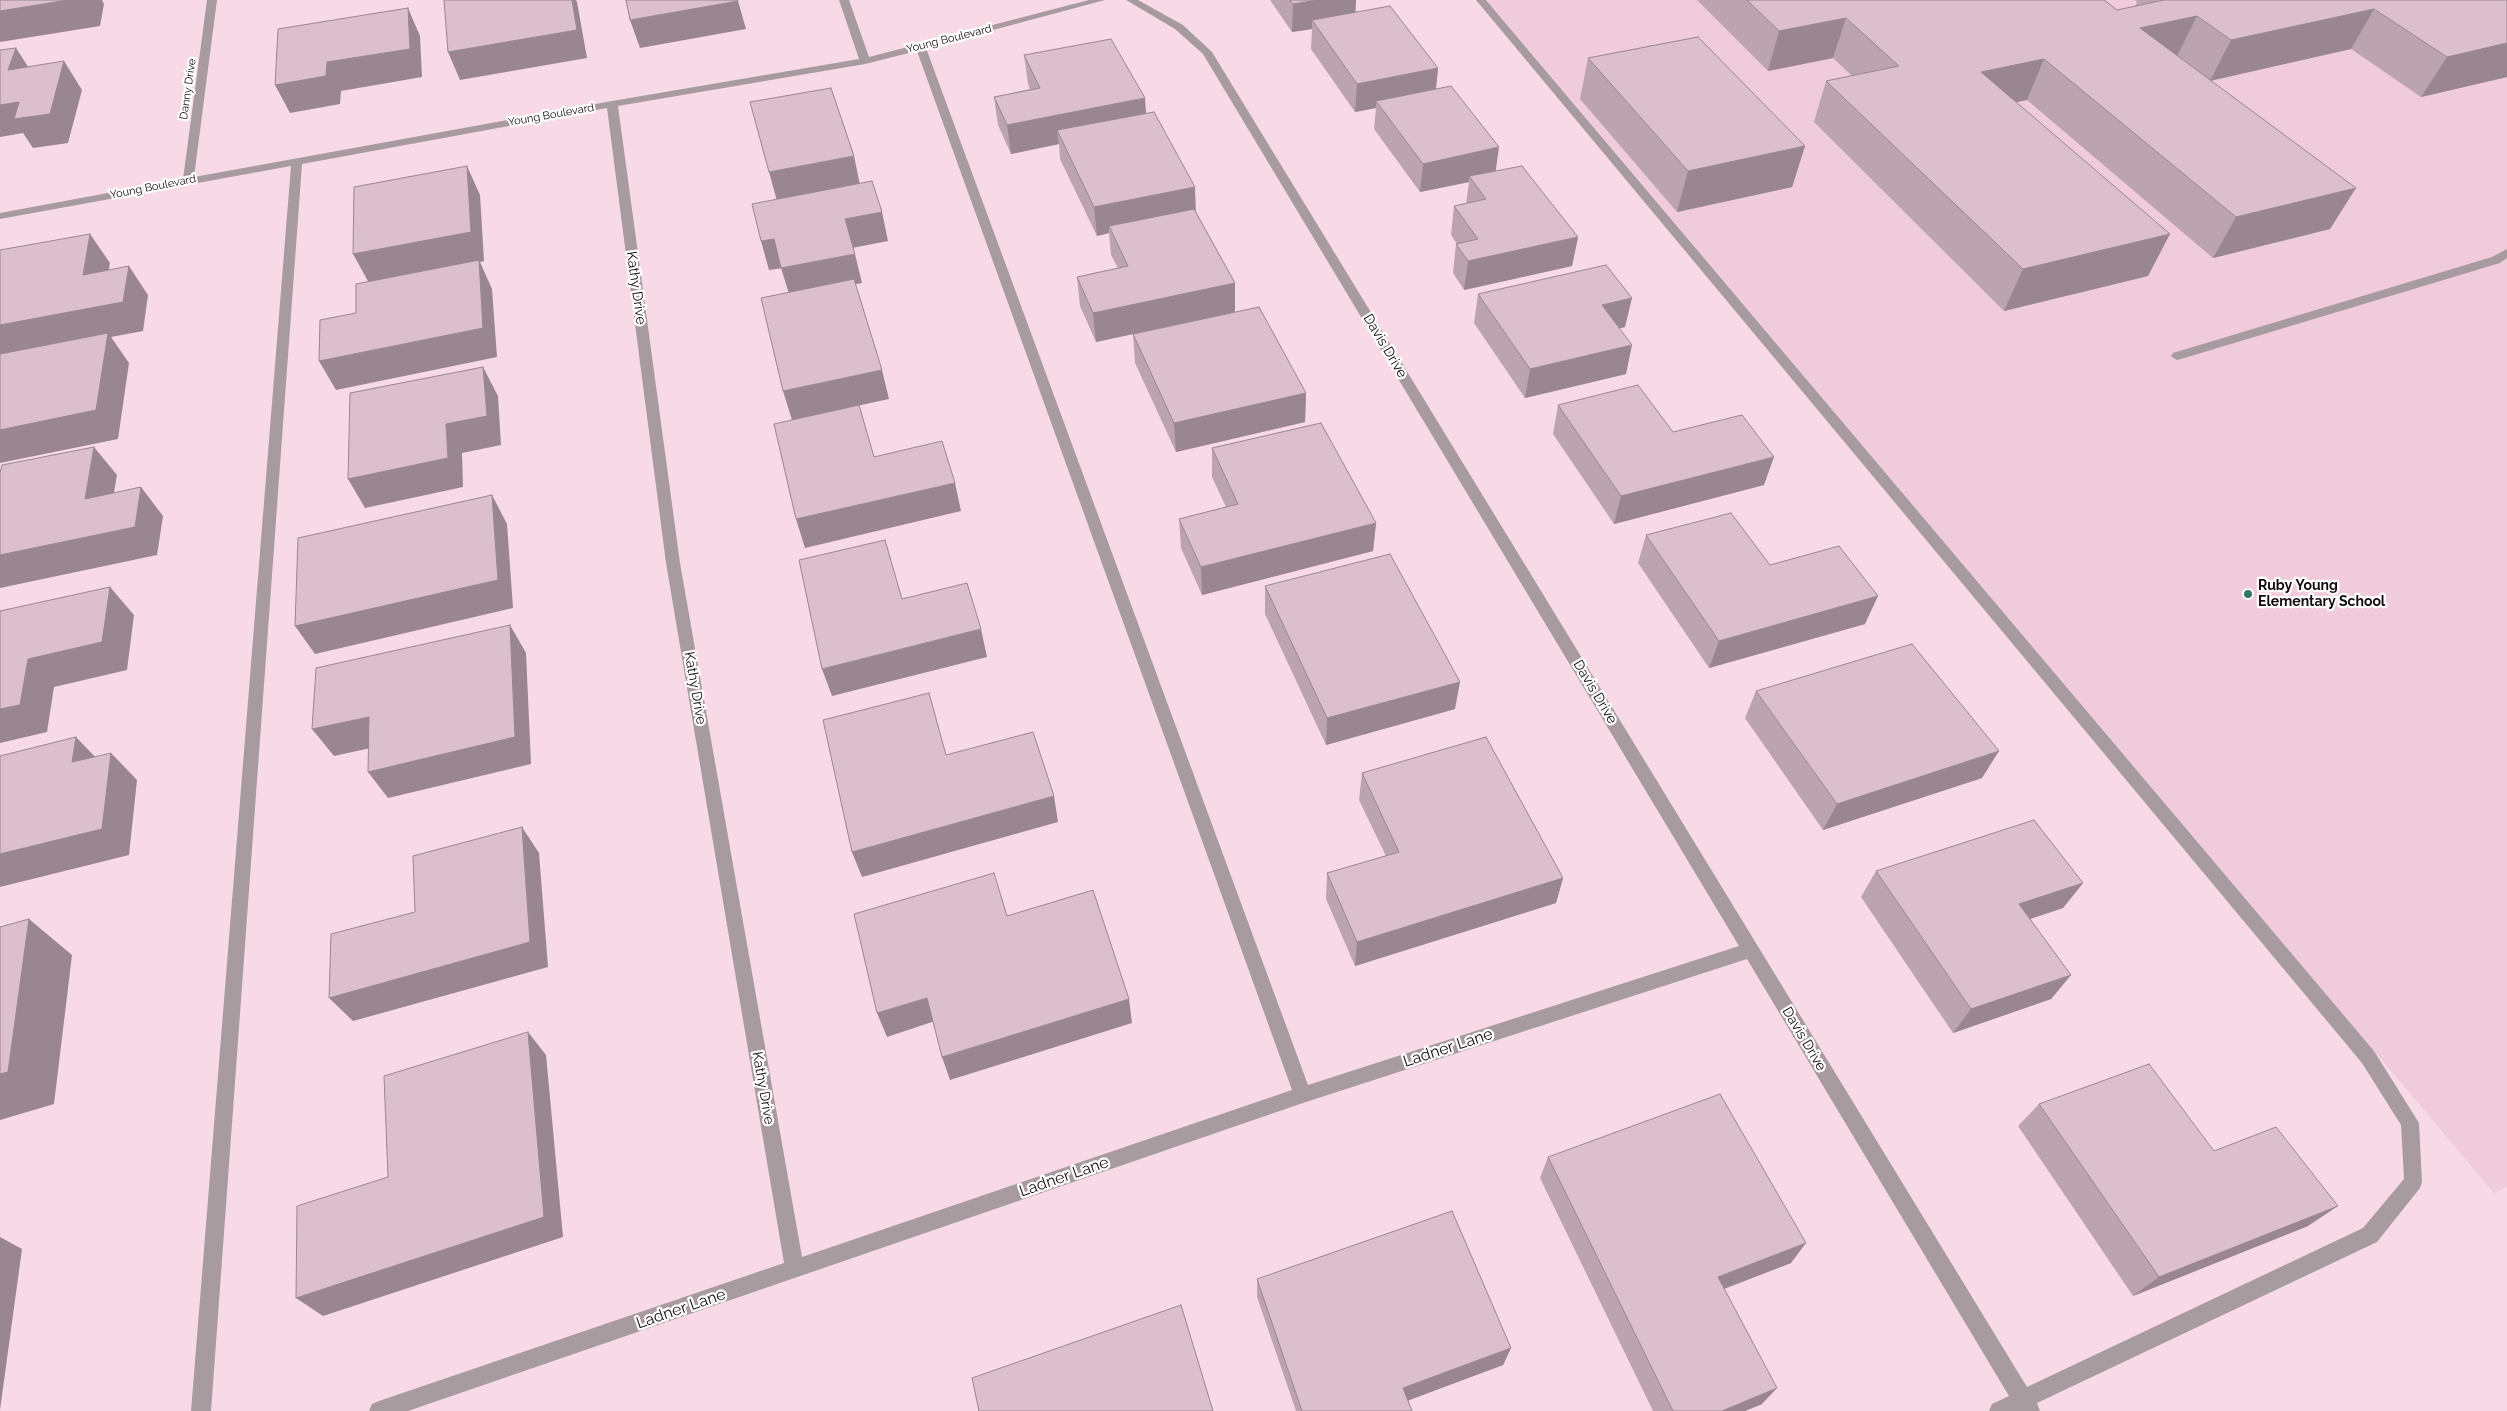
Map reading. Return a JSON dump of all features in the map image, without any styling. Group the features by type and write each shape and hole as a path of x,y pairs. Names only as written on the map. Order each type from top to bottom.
{"street":[{"name":"Danny Drive","path":"188,181 212,0"},
{"path":"844,0 865,61"},
{"name":"Young Boulevard","path":"0,216 612,104 865,61 1100,0"},
{"name":"Davis Drive","path":"1131,0 1179,28 1207,52 2027,1406"},
{"path":"1481,0 2368,1057 2410,1123 2413,1182 2370,1235 2027,1406 1999,1411"},
{"path":"920,46 1303,1095"},
{"name":"Kathy Drive","path":"612,104 673,563 795,1270"},
{"path":"201,1411 297,161"},
{"path":"2177,356 2496,260 2507,253"},
{"name":"Ladner Lane","path":"379,1411 1303,1095 1751,950"}],"shaded area":[{"name":"Ruby Young Elementary School","path":"1487,0 2507,0 2507,1187 2494,1193"}],"building":[{"path":"0,0 68,0 0,11"},
{"path":"444,0 572,0 577,30 448,52"},
{"path":"626,0 738,0 738,1 630,20"},
{"path":"1290,0 1318,0 1293,4"},
{"path":"1747,0 2104,0 2117,10 2164,0 2507,0 2507,43 2447,57 2374,9 2231,40 2197,16 2140,28 2356,188 2236,217 2044,59 1981,72 2170,234 2023,269 1826,81 1899,66 1846,18 1779,31"},
{"path":"1390,6 1438,68 1357,84 1312,20"},
{"path":"408,8 410,49 327,62 326,76 275,85 278,29"},
{"path":"1698,37 1805,146 1688,171 1588,58"},
{"path":"1111,39 1145,98 1007,125 994,97 1040,88 1024,55"},
{"path":"16,48 8,70 64,61 50,114 14,119 19,102 0,105 0,50"},
{"path":"1451,86 1499,147 1423,164 1376,101"},
{"path":"831,88 854,156 769,172 750,102"},
{"path":"1154,112 1195,187 1094,207 1057,130"},
{"path":"467,166 471,232 353,254 354,187"},
{"path":"1522,166 1578,237 1468,261 1456,244 1478,239 1454,206 1486,199 1469,176"},
{"path":"872,181 882,212 845,219 855,254 781,268 774,239 761,241 752,204"},
{"path":"1194,209 1235,283 1093,313 1077,277 1128,266 1109,226"},
{"path":"90,234 83,275 129,266 123,302 0,325 0,250"},
{"path":"479,260 483,328 319,361 320,320 356,313 356,284"},
{"path":"1606,265 1632,298 1602,305 1632,345 1530,369 1478,294"},
{"path":"854,279 882,370 783,391 761,298"},
{"path":"1259,307 1306,393 1174,423 1133,334"},
{"path":"108,333 96,410 0,430 0,354"},
{"path":"483,367 487,416 446,424 448,458 348,479 350,393"},
{"path":"1638,385 1673,432 1742,415 1774,457 1621,496 1558,405"},
{"path":"859,405 874,457 942,441 955,483 796,519 774,424"},
{"path":"1321,423 1376,523 1201,567 1179,519 1238,504 1212,448"},
{"path":"94,447 85,499 141,487 135,527 0,555 0,473 2,465"},
{"path":"492,495 498,580 295,626 298,538"},
{"path":"1731,513 1770,565 1839,546 1878,596 1719,641 1646,535"},
{"path":"885,540 902,599 967,583 981,629 822,669 799,560"},
{"path":"1390,554 1460,682 1327,718 1265,586"},
{"path":"110,587 102,642 28,659 20,705 0,709 0,611"},
{"path":"510,625 515,737 368,772 369,717 312,729 316,668"},
{"path":"1912,644 1999,751 1837,804 1756,691"},
{"path":"929,693 946,755 1033,732 1054,796 852,852 823,720"},
{"path":"76,737 72,762 111,753 102,829 0,854 0,756"},
{"path":"1486,737 1563,878 1357,942 1327,873 1399,852 1362,773"},
{"path":"2034,820 2083,883 2019,904 2071,975 1971,1009 1876,871"},
{"path":"522,827 530,942 329,998 331,934 415,912 413,856"},
{"path":"994,873 1007,916 1093,890 1129,999 942,1057 927,998 877,1013 854,914"},
{"path":"29,919 8,1072 0,1074 0,927"},
{"path":"528,1032 544,1217 296,1298 297,1206 388,1177 384,1076"},
{"path":"2149,1064 2214,1151 2276,1127 2338,1206 2159,1277 2039,1104"},
{"path":"1720,1094 1806,1243 1718,1277 1777,1388 1722,1411 1673,1411 1548,1157"},
{"path":"1452,1211 1511,1348 1403,1388 1412,1411 1302,1411 1257,1279"},
{"path":"1181,1305 1213,1411 979,1411 972,1378"}],"place":[{"name":"Ruby Young Elementary School","path":"2248,594"}]}
